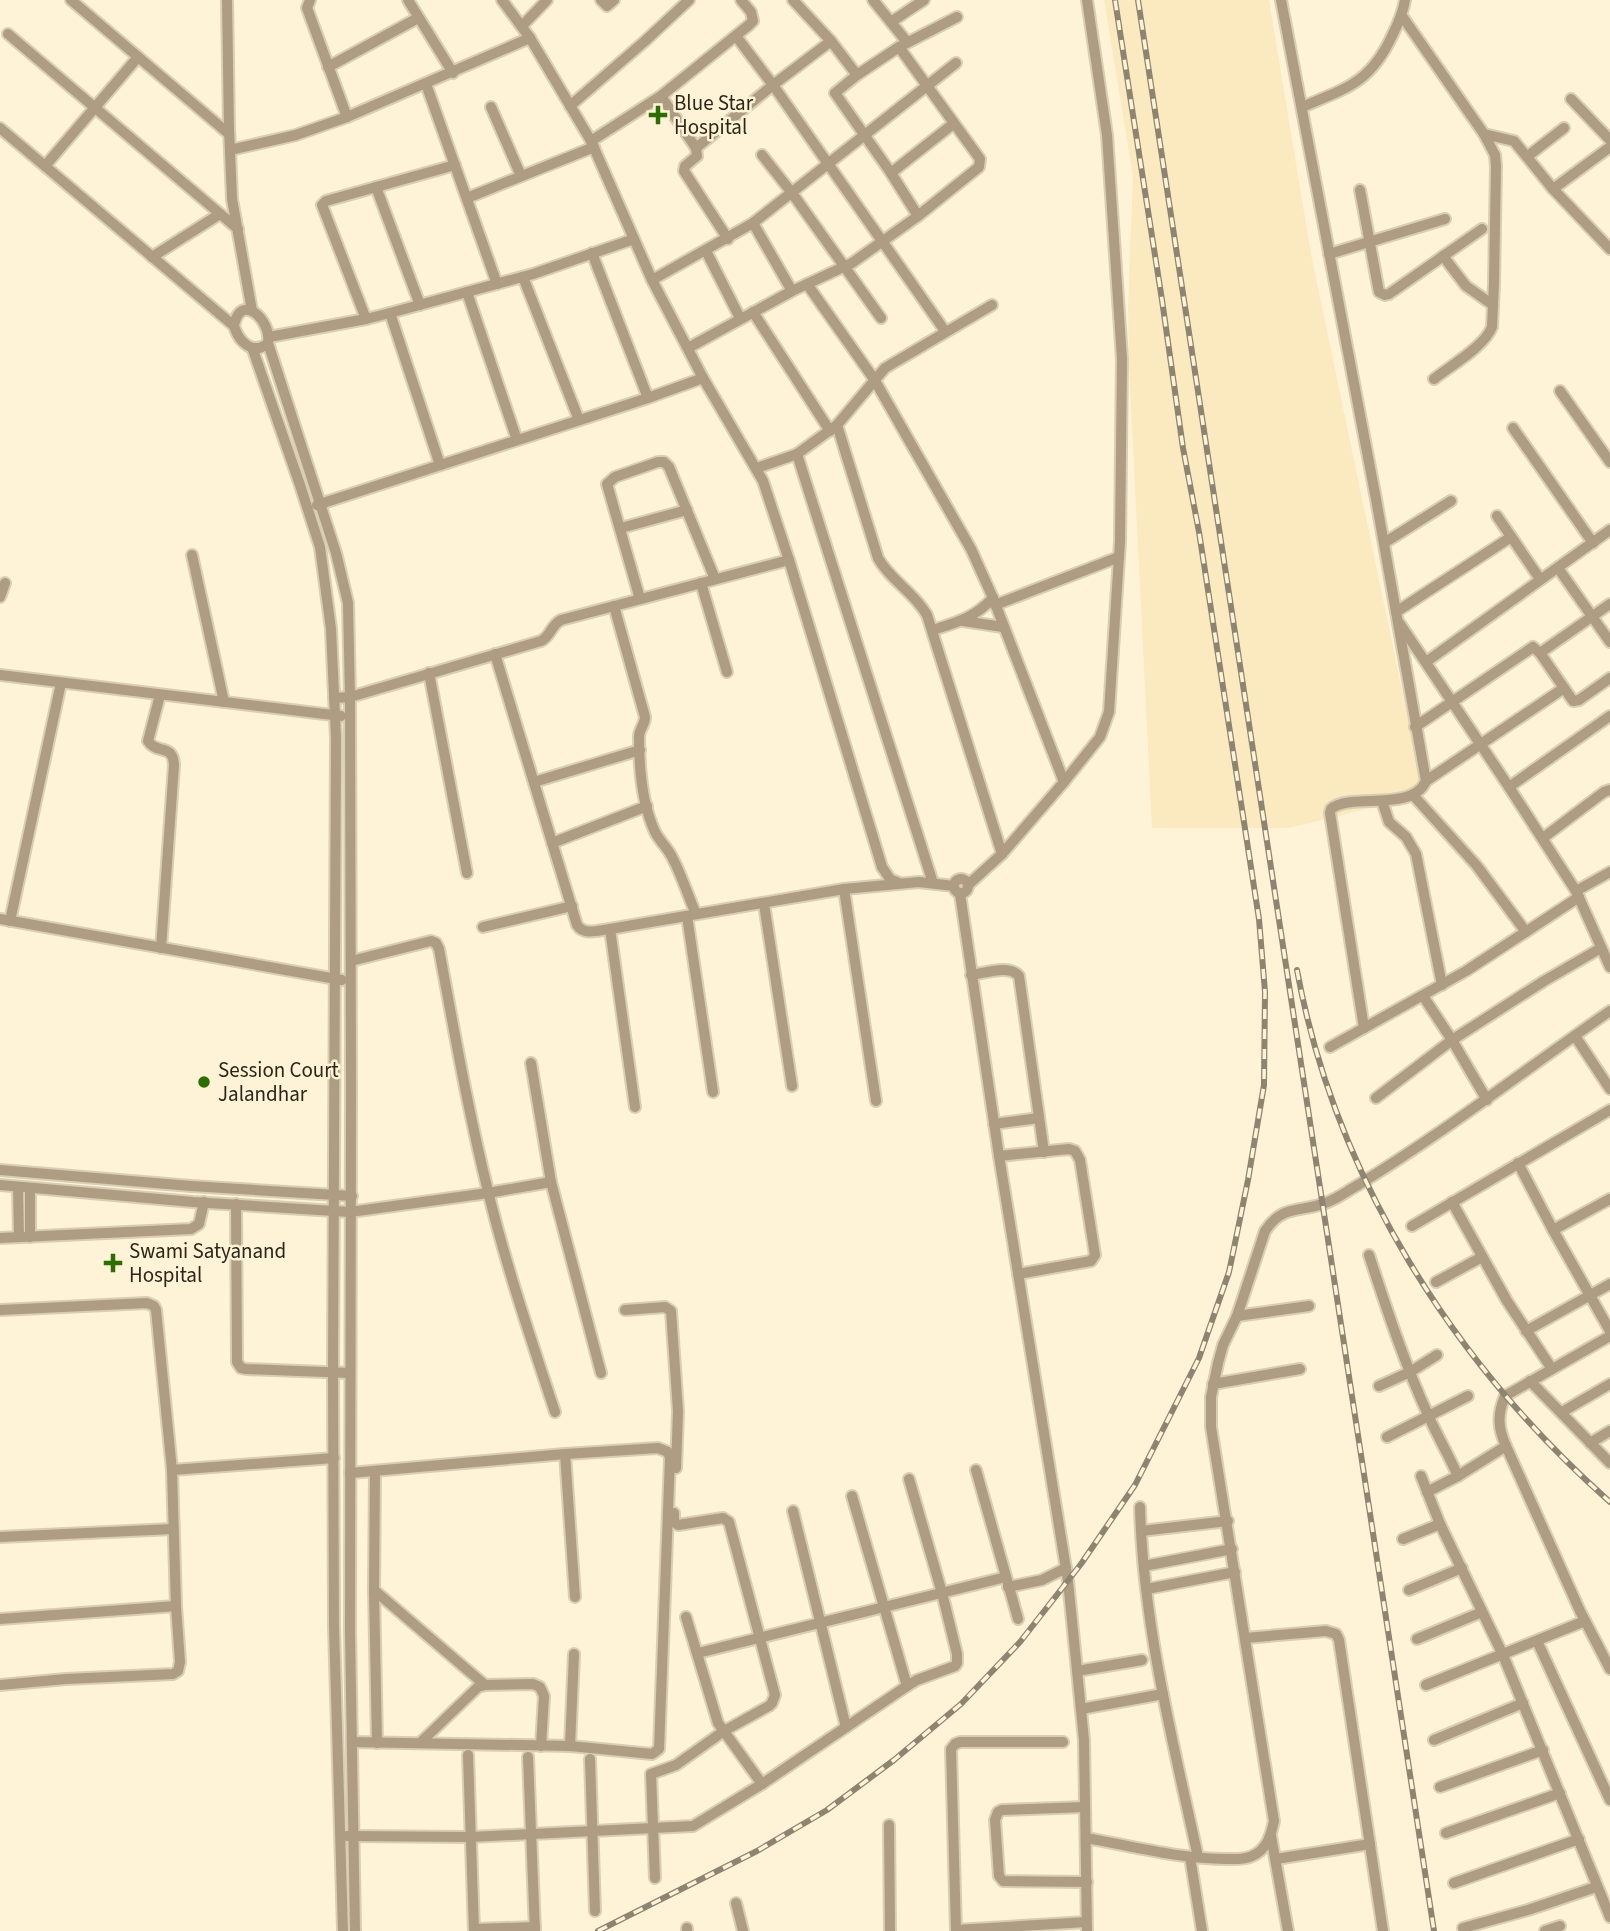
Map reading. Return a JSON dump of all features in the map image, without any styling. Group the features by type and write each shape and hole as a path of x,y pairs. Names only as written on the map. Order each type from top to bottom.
{"street":[{"path":"71,0 229,134"},
{"path":"227,0 232,199 252,311"},
{"path":"310,0 307,8 347,117"},
{"path":"408,0 453,73"},
{"path":"502,0 530,38 592,144 652,280 703,378 757,468 789,560 882,867 890,879 899,883"},
{"path":"522,26 547,0"},
{"path":"601,0 607,6 614,0"},
{"path":"570,106 689,0"},
{"path":"467,198 592,144 661,96 753,21 751,12 741,0"},
{"path":"793,0 831,41 857,75"},
{"path":"688,348 792,291 845,267 918,216 976,171 981,164 980,159 925,86 891,22 873,0"},
{"path":"891,22 924,0"},
{"path":"495,654 581,931 610,929 844,889 899,883 933,883 967,891 969,884 1002,854 1100,737 1107,719 1119,557 1122,359 1107,135 1087,0"},
{"path":"1281,0 1384,543 1426,781"},
{"path":"1302,107 1361,80 1376,64 1388,44 1402,16 1405,0"},
{"path":"1402,16 1484,134 1495,155 1497,182 1492,327 1486,338 1434,379"},
{"path":"918,216 835,93 903,45 957,17"},
{"path":"328,67 418,18"},
{"path":"8,34 238,229"},
{"path":"736,36 945,331"},
{"path":"230,150 296,135 347,117 530,38"},
{"path":"696,148 831,41"},
{"path":"45,166 138,57"},
{"path":"652,280 753,223 956,63"},
{"path":"426,84 497,284"},
{"path":"661,96 696,148 697,156 684,170 727,239"},
{"path":"1572,99 1610,140"},
{"path":"491,107 521,176"},
{"path":"891,173 953,124"},
{"path":"0,128 234,326 240,340 253,350 320,547 331,629 335,715 334,1641 343,1931"},
{"path":"1528,156 1564,128"},
{"path":"1484,134 1514,141 1553,189 1610,249"},
{"path":"1553,189 1610,147"},
{"path":"762,155 881,318"},
{"path":"366,319 322,205 326,201 455,165"},
{"path":"376,187 420,304"},
{"path":"1360,190 1379,292 1385,295 1482,229"},
{"path":"152,257 220,214"},
{"path":"1329,254 1445,219"},
{"path":"753,223 792,291"},
{"path":"253,350 263,347 268,340 366,319 523,277 634,239"},
{"path":"706,251 740,318"},
{"path":"592,253 649,398"},
{"path":"1443,256 1466,286 1493,305"},
{"path":"523,277 579,420"},
{"path":"807,284 874,379 971,549 1064,782"},
{"path":"467,292 517,440"},
{"path":"757,468 797,454 833,428 880,372 992,304"},
{"path":"234,326 239,312 247,309 259,315 267,329 268,340 337,553 348,603 352,1196 350,1473 355,1931"},
{"path":"753,312 833,428 878,558 887,571 920,604 933,630 1002,854"},
{"path":"390,313 440,465"},
{"path":"307,508 649,398 703,378"},
{"path":"1560,391 1610,462"},
{"path":"1513,428 1593,543"},
{"path":"797,454 933,883"},
{"path":"640,599 608,481 658,462 662,461 669,467 715,579"},
{"path":"1384,543 1451,501"},
{"path":"621,528 687,510"},
{"path":"1497,516 1540,579"},
{"path":"1426,662 1610,530"},
{"path":"1397,616 1511,537"},
{"path":"191,555 223,702"},
{"path":"933,630 963,621 994,602 1119,557"},
{"path":"334,698 350,697 541,641 548,637 555,624 561,620 789,560"},
{"path":"1558,568 1610,642"},
{"path":"0,597 5,583"},
{"path":"701,583 727,672"},
{"path":"1540,653 1610,604"},
{"path":"614,606 646,721 639,731 646,806 654,830 672,856 691,915 713,1091"},
{"path":"1397,616 1577,894 1610,967"},
{"path":"963,621 1003,627"},
{"path":"1415,727 1533,647 1576,701 1610,678"},
{"path":"429,673 467,873"},
{"path":"0,676 350,717"},
{"path":"61,683 5,920 351,982"},
{"path":"1364,1028 1330,813 1333,806 1413,795 1426,781 1564,688"},
{"path":"160,695 148,741 153,747 170,752 174,765 161,948"},
{"path":"1509,786 1610,716"},
{"path":"534,782 640,750"},
{"path":"1543,838 1610,790"},
{"path":"1413,795 1477,866 1525,932"},
{"path":"1382,801 1389,822 1406,837 1416,854 1442,985"},
{"path":"552,843 646,806"},
{"path":"1330,1047 1442,985 1525,932 1610,872"},
{"path":"844,889 876,1101"},
{"path":"957,890 1066,1568 1084,1740 1087,1926 956,1931 951,1749 960,1742 1063,1742"},
{"path":"764,904 792,1086"},
{"path":"483,927 572,906"},
{"path":"610,929 635,1107"},
{"path":"351,961 431,941 436,943 439,949 488,1193 525,1323 555,1412"},
{"path":"1376,1098 1452,1041 1544,981 1601,948"},
{"path":"971,975 1009,969 1017,972 1019,976 1044,1152"},
{"path":"1423,996 1487,1100"},
{"path":"1086,1838 1194,1857 1228,1859 1251,1857 1260,1852 1271,1836 1274,1821 1210,1411 1213,1384 1223,1345 1237,1316 1265,1231 1283,1212 1335,1199 1487,1100 1610,1012"},
{"path":"1575,1036 1610,1089"},
{"path":"531,1063 551,1182 601,1373"},
{"path":"1412,1226 1610,1110"},
{"path":"995,1124 1039,1118"},
{"path":"999,1156 1072,1149 1078,1155 1096,1255 1091,1261 1018,1274"},
{"path":"1518,1163 1610,1331"},
{"path":"0,1170 352,1196"},
{"path":"149,1197 150,1182"},
{"path":"0,1185 350,1212 551,1182"},
{"path":"18,1187 24,1237"},
{"path":"24,1237 30,1188"},
{"path":"1553,1230 1610,1199"},
{"path":"0,1238 191,1229 198,1223 204,1202"},
{"path":"1452,1202 1526,1331 1552,1369"},
{"path":"236,1205 237,1362 246,1369 350,1373"},
{"path":"1369,1255 1410,1372 1458,1476"},
{"path":"1436,1282 1482,1257"},
{"path":"1526,1331 1610,1284"},
{"path":"0,1310 147,1303 154,1306 172,1470 180,1662 178,1671 173,1674 0,1685"},
{"path":"1237,1316 1309,1306"},
{"path":"625,1310 665,1307 671,1311 678,1410 674,1522 678,1525 723,1518 728,1520 775,1695 769,1706 724,1731 676,1765 651,1774 655,1878"},
{"path":"1610,1336 1505,1396 1500,1409 1500,1431 1506,1446 1585,1621 1610,1669"},
{"path":"1379,1387 1437,1355"},
{"path":"1213,1384 1300,1369"},
{"path":"1530,1381 1610,1463"},
{"path":"1562,1412 1610,1384"},
{"path":"1387,1437 1468,1396"},
{"path":"1590,1443 1610,1431"},
{"path":"1427,1492 1506,1446"},
{"path":"350,1473 658,1448 668,1452 670,1458 659,1749 652,1754 570,1746 352,1742"},
{"path":"565,1454 575,1597"},
{"path":"172,1470 334,1458"},
{"path":"976,1470 1017,1619"},
{"path":"375,1472 377,1742"},
{"path":"1421,1476 1440,1524 1503,1655 1610,1917"},
{"path":"339,1836 471,1837 653,1829 699,1824 907,1686 951,1668 957,1663 957,1654 909,1479"},
{"path":"852,1496 907,1686"},
{"path":"1140,1507 1147,1588 1163,1694 1194,1857 1202,1931"},
{"path":"793,1511 846,1727"},
{"path":"1140,1531 1228,1521"},
{"path":"1403,1539 1440,1524"},
{"path":"0,1537 173,1529"},
{"path":"1144,1566 1232,1549"},
{"path":"698,1653 942,1593 1007,1582 1042,1580 1066,1568"},
{"path":"1409,1590 1462,1568"},
{"path":"1147,1588 1235,1572"},
{"path":"374,1590 485,1685"},
{"path":"0,1619 176,1606"},
{"path":"1417,1639 1482,1612"},
{"path":"686,1616 718,1723 762,1784"},
{"path":"1426,1685 1585,1621"},
{"path":"1245,1639 1326,1631 1336,1634 1339,1640 1383,1931"},
{"path":"1536,1641 1610,1800"},
{"path":"570,1746 574,1654"},
{"path":"1077,1671 1142,1660"},
{"path":"420,1743 478,1687 533,1685 540,1687 544,1696 541,1746"},
{"path":"1081,1709 1163,1694"},
{"path":"1434,1740 1523,1703"},
{"path":"1440,1787 1542,1750"},
{"path":"468,1755 474,1930 535,1929 528,1757"},
{"path":"590,1759 594,1911"},
{"path":"1446,1833 1560,1793"},
{"path":"1086,1807 1002,1810 998,1812 995,1820 999,1876 1003,1881 1087,1882"},
{"path":"888,1825 890,1931"},
{"path":"1271,1836 1288,1931"},
{"path":"1454,1883 1579,1839"},
{"path":"1276,1859 1370,1844"},
{"path":"1463,1928 1597,1887"},
{"path":"736,1903 743,1931"},
{"path":"1545,1931 1560,1926"}],"shaded area":[{"path":"1104,0 1269,0 1311,254 1424,795 1289,828 1152,828 1129,366 1128,305 1133,177"}],"railway":[{"path":"598,1931 757,1851 827,1810 894,1760 961,1704 1020,1642 1081,1564 1135,1485 1199,1358 1229,1272 1264,1085 1265,992 1259,919 1199,532 1183,448 1115,0"},
{"path":"1138,0 1434,1931"},
{"path":"1297,970 1315,1047 1340,1121 1372,1193 1409,1262 1452,1328 1501,1390 1553,1448 1610,1502"}],"place":[{"name":"Blue Star Hospital","path":"658,115"},
{"name":"Session Court Jalandhar","path":"204,1082"},
{"name":"Swami Satyanand Hospital","path":"113,1263"}]}
